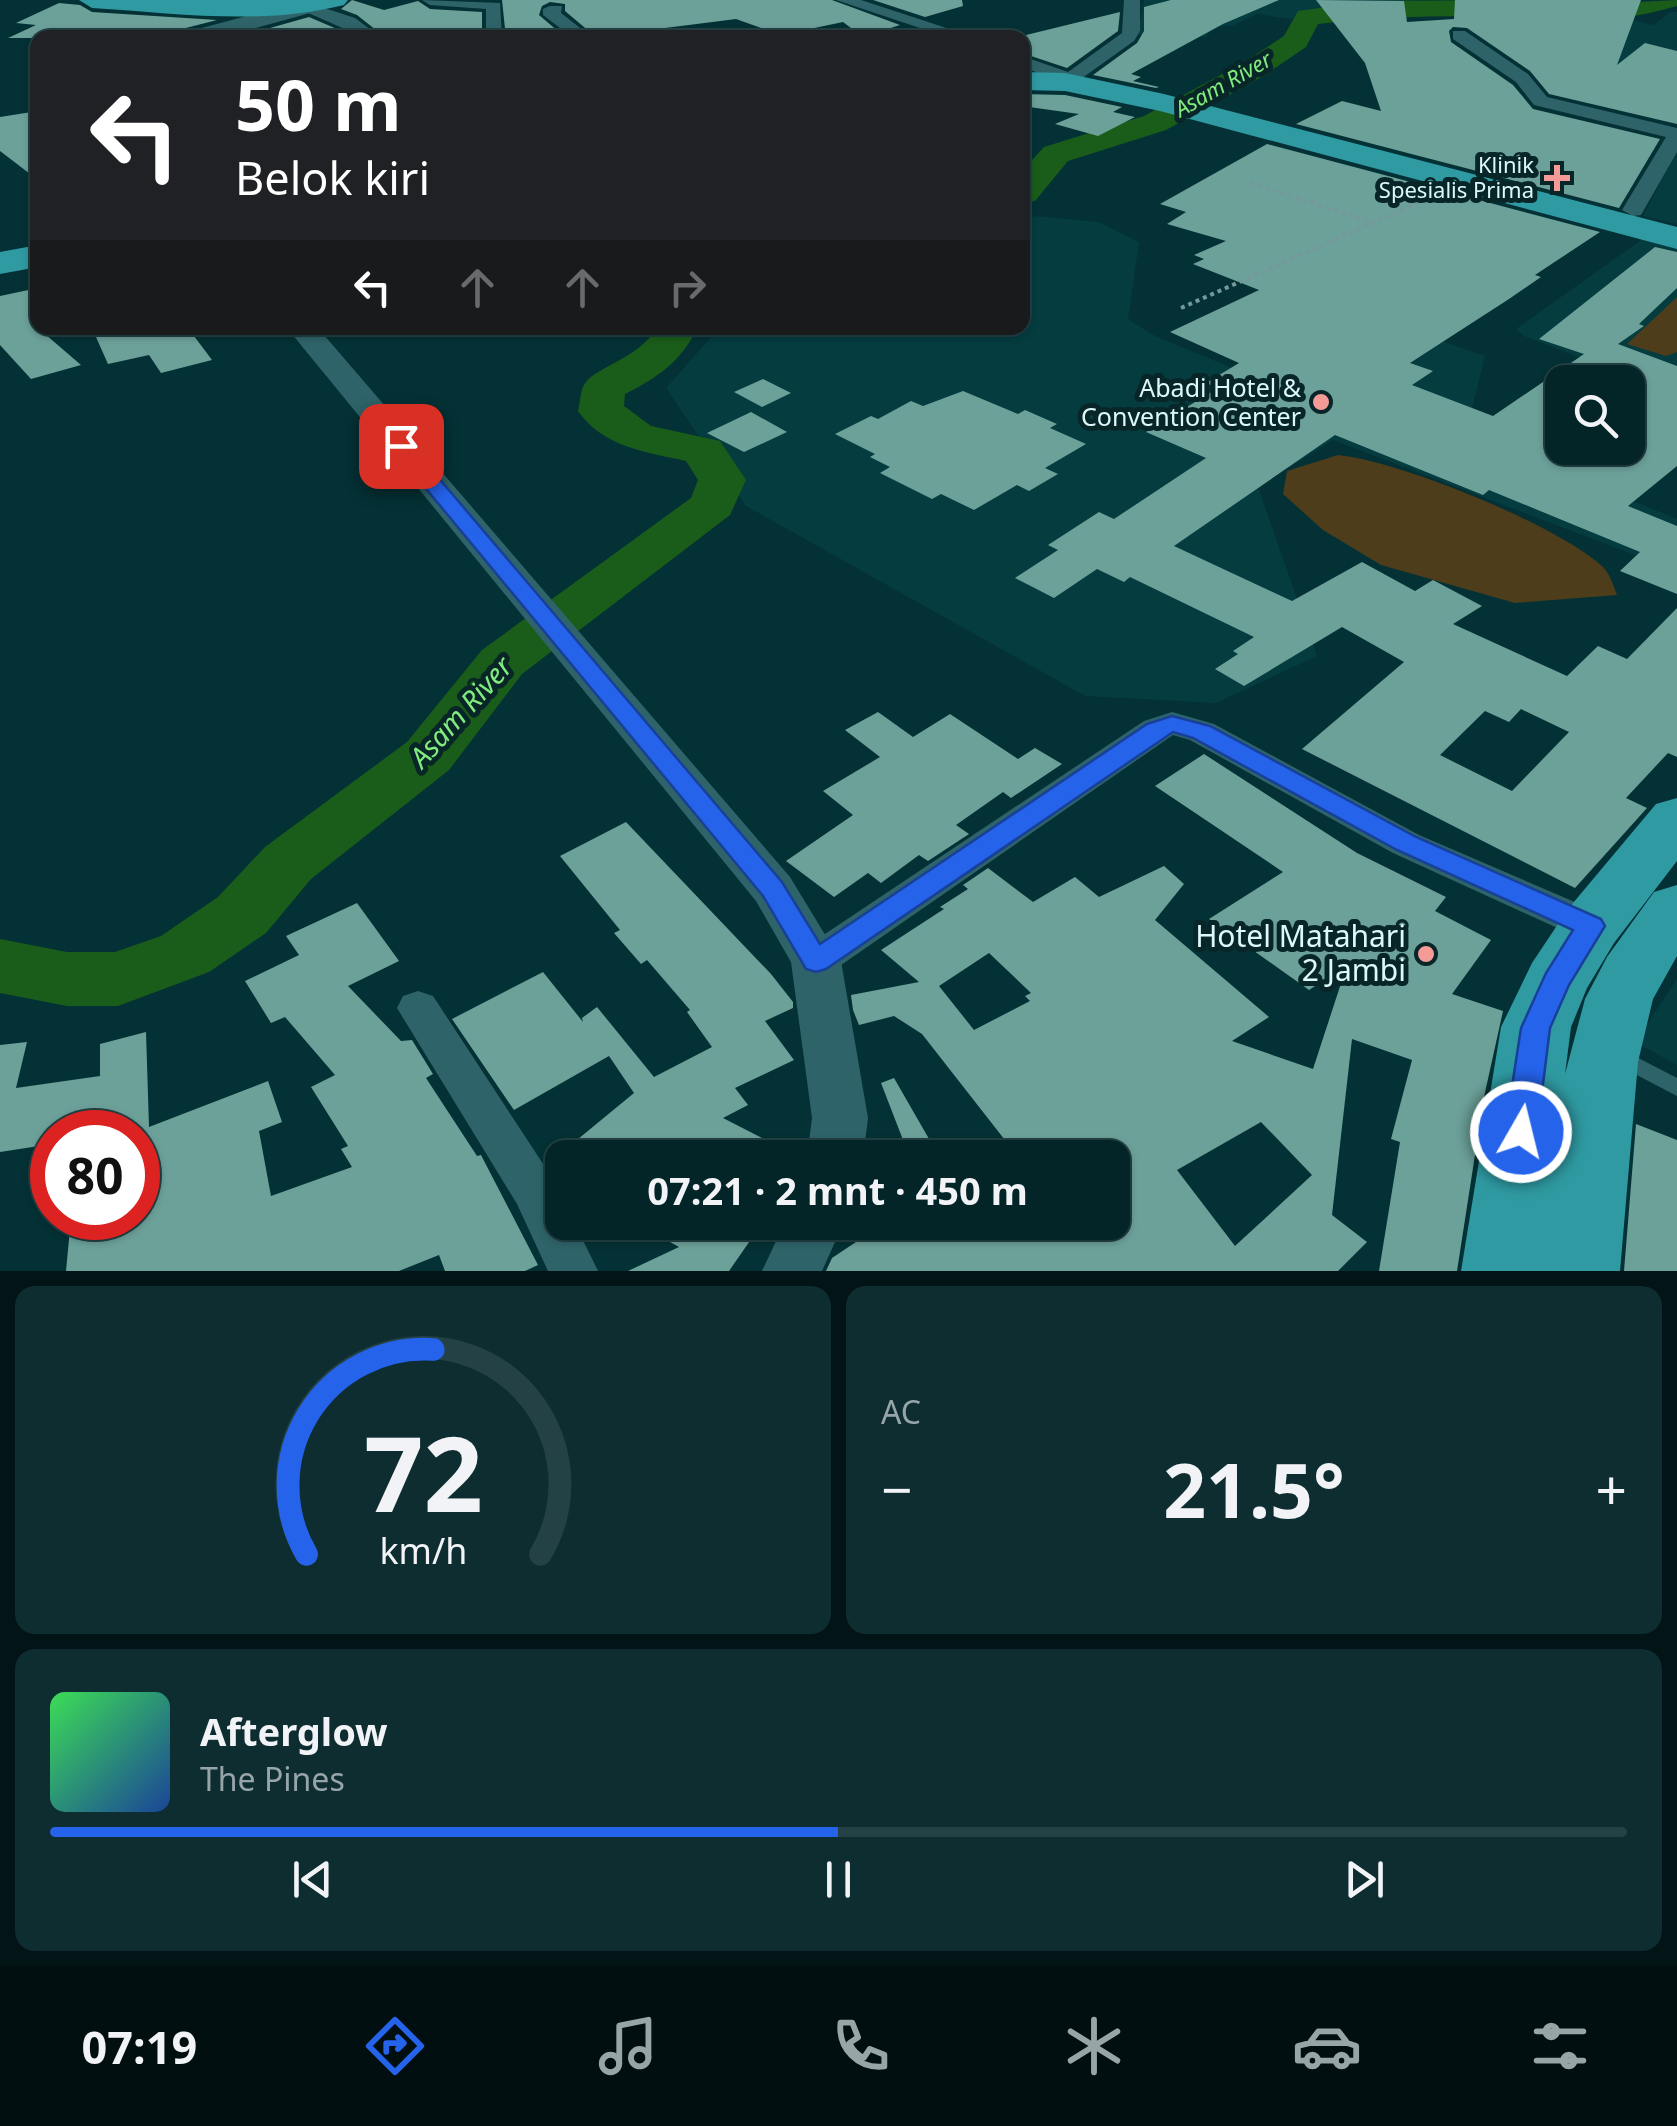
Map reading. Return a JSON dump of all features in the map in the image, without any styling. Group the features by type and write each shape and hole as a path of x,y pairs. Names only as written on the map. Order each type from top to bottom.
{"highway":[{"path":"92,0 229,17 336,0"},
{"path":"1030,81 1066,80 1164,103 1677,238"},
{"path":"1464,180 1540,188 1677,222"},
{"path":"0,252 30,246"},
{"path":"0,263 30,257"},
{"path":"1580,1271 1570,1037 1556,981 1591,926 1677,819"},
{"path":"1501,1271 1570,1037 1620,996 1677,909"}],"main road":[{"path":"205,30 229,17"}],"street":[{"path":"430,0 478,1 494,6 494,30"},
{"path":"844,0 943,30"},
{"path":"1030,64 1066,80 1128,37 1132,31 1132,0"},
{"path":"306,7 350,21 363,30"},
{"path":"556,9 549,12 573,30"},
{"path":"1458,35 1522,78 1541,100 1677,135 1633,210"},
{"path":"308,335 773,889 816,961 824,1035 840,1118 837,1140"},
{"path":"816,961 1156,729 1172,724 1202,732 1406,844 1591,926"},
{"path":"418,1008 534,1190 574,1271"},
{"path":"792,1271 807,1240"}],"lane":[{"path":"1570,1037 1677,1088"}],"path":[{"path":"1182,308 1378,224 1464,180"},
{"path":"1250,183 1378,224"}],"shaded area":[{"path":"1144,0 1415,0 1420,12 1361,9 1289,19 1257,14 1232,26 1214,26 1206,37 1138,35"},
{"path":"1670,12 1677,12 1677,108 1547,30 1622,18 1654,25"},
{"path":"1677,150 1677,224 1643,216"},
{"path":"1030,218 1099,222 1139,242 1128,319 1155,336 1252,376 1363,314 1485,356 1466,433 1677,519 1677,564 1672,569 1333,440 1258,487 1317,656 1216,703 1085,696 746,506 666,388 713,335 1030,335"},
{"path":"1648,235 1677,243 1677,395 1645,383 1645,365 1599,365 1524,336 1516,329"},
{"path":"1677,297 1677,352 1666,356 1627,344"},
{"path":"1338,455 1437,482 1551,533 1603,567 1617,595 1515,603 1381,565 1323,530 1283,494 1287,471"},
{"path":"1677,979 1677,1065 1635,1042"}],"building":[{"path":"352,0 384,10 418,1 430,9 482,12 482,30 376,30 357,15 341,9"},
{"path":"502,0 832,0 900,25 885,30 854,30 843,22 805,30 767,30 736,19 665,28 668,30 588,30 565,11 565,4 550,2 542,6 539,15 557,30 505,30"},
{"path":"873,0 962,0 963,6 925,17"},
{"path":"1171,0 1279,0 1223,24 1131,74 1141,77 1133,81 1159,87 1093,75 1137,43 1144,31 1144,7"},
{"path":"1316,0 1404,1 1407,22 1454,19 1455,0 1641,0 1617,65 1645,43 1677,51 1677,124 1549,94 1530,71 1467,28 1453,27 1449,31 1451,42 1513,85 1533,109 1660,139 1619,208 1296,124 1342,101 1381,111 1365,63"},
{"path":"59,3 80,5 92,12 217,20 181,30 30,30 30,38 8,38 36,25 16,23"},
{"path":"1120,12 1118,31 1067,68 1030,56 1030,34"},
{"path":"309,17 339,30 263,30"},
{"path":"1030,94 1065,95 1122,107 1113,112 1135,117 1098,136 1055,124 1079,114 1030,107"},
{"path":"30,112 30,174 0,151 0,117"},
{"path":"1267,144 1600,232 1535,275 1541,277 1410,363 1433,371 1412,385 1493,416 1545,381 1545,465 1645,465 1645,365 1568,365 1584,354 1539,339 1655,247 1677,252 1677,288 1639,324 1644,326 1618,344 1677,366 1677,466 1628,506 1677,526 1677,594 1620,571 1640,552 1489,490 1483,495 1335,435 1174,546 1292,601 1362,562 1415,591 1433,580 1482,606 1453,624 1567,676 1598,646 1627,659 1677,608 1677,757 1668,753 1626,798 1647,808 1575,888 1302,749 1404,662 1342,627 1244,686 1215,669 1254,637 1130,577 1124,582 1097,569 1054,598 1015,578 1058,550 1048,545 1099,512 1114,519 1206,458 1146,432 1218,388 1206,383 1239,363 1170,332 1259,290 1193,264 1204,259 1194,255 1226,241 1167,224 1186,212 1160,204","holes":["1521,709 1569,732 1512,791 1440,755 1485,711 1509,722"]},
{"path":"30,290 30,335 46,335 81,365 31,379 0,345 0,296"},
{"path":"95,335 193,335 212,360 161,373 149,355 108,364"},
{"path":"763,379 791,393 762,407 734,392"},
{"path":"963,391 1018,414 1025,410 1057,424 1050,428 1086,444 1045,468 1058,474 1029,491 1017,485 974,510 941,494 932,499 880,473 890,467 870,457 875,454 835,434 871,416 878,419 911,401 923,406"},
{"path":"751,412 787,432 744,452 707,433"},
{"path":"878,712 913,737 950,714 1018,759 1035,748 1062,764 1011,798 1003,792 956,825 969,834 928,861 919,855 881,883 868,873 834,897 786,861 853,815 823,791 880,757 845,730"},
{"path":"1204,754 1357,853 1446,897 1435,911 1491,940 1452,994 1503,1011 1484,1097 1457,1271 1379,1271 1400,1142 1391,1139 1412,1060 1352,1039 1332,1215 1367,1242 1338,1271 826,1271 832,1258 859,1240 1130,1240 1130,1140 1005,1140 922,1034 894,1016 859,1025 851,995 919,982 881,950 944,909 940,907 968,889 963,885 988,868 1033,902 1075,877 1099,897 1164,866 1184,884 1155,920 1269,1017 1232,1041 1313,1069 1347,965 1309,990 1209,919 1283,872 1155,786","holes":["989,953 1031,993 1025,996 1030,1001 974,1030 939,986","1261,1122 1312,1175 1235,1246 1177,1170"]},
{"path":"626,822 793,1002 793,1008 765,1021 794,1060 735,1088 748,1105 723,1118 766,1140 577,1140 634,1093 609,1056 514,1110 452,1019 543,972 583,1022 582,1018 597,1007 654,1077 712,1047 687,1012 690,1010 647,960 641,964 614,933 620,930 560,856"},
{"path":"357,903 399,961 348,986 401,1041 412,1040 433,1074 426,1078 477,1156 481,1155 538,1265 525,1271 445,1271 439,1255 399,1271 66,1271 69,1240 160,1240 160,1123 268,1081 282,1122 259,1131 271,1196 352,1167 341,1149 348,1146 311,1087 335,1075 285,1017 271,1023 245,981 299,955 286,936"},
{"path":"146,1032 148,1110 30,1110 30,1147 0,1152 0,1045 27,1042 16,1088 100,1076 100,1044"},
{"path":"894,1078 930,1140 903,1140 881,1083"},
{"path":"1636,1124 1677,1140 1677,1271 1624,1271"},
{"path":"666,1240 751,1240 729,1271 628,1271 679,1247"}],"waterway":[{"name":"Asam River","path":"1030,184 1056,154 1155,123 1254,69 1296,41 1308,17 1370,9 1454,11 1498,7 1555,14 1590,13 1633,10 1668,0"},
{"name":"Asam River","path":"0,966 67,979 118,979 185,954 242,915 288,863 428,756 502,662 713,505 722,480 703,451 636,436 601,411 604,388 656,357 673,335"}],"place":[{"name":"Klinik Spesialis Prima","path":"1557,178"},
{"name":"Abadi Hotel & Convention Center","path":"1321,402"},
{"name":"Hotel Matahari 2 Jambi","path":"1426,954"}],"route":[{"path":"401,446 773,889 816,961 1156,729 1172,724 1202,732 1406,844 1591,926 1556,981 1536,1028 1521,1132"}]}
